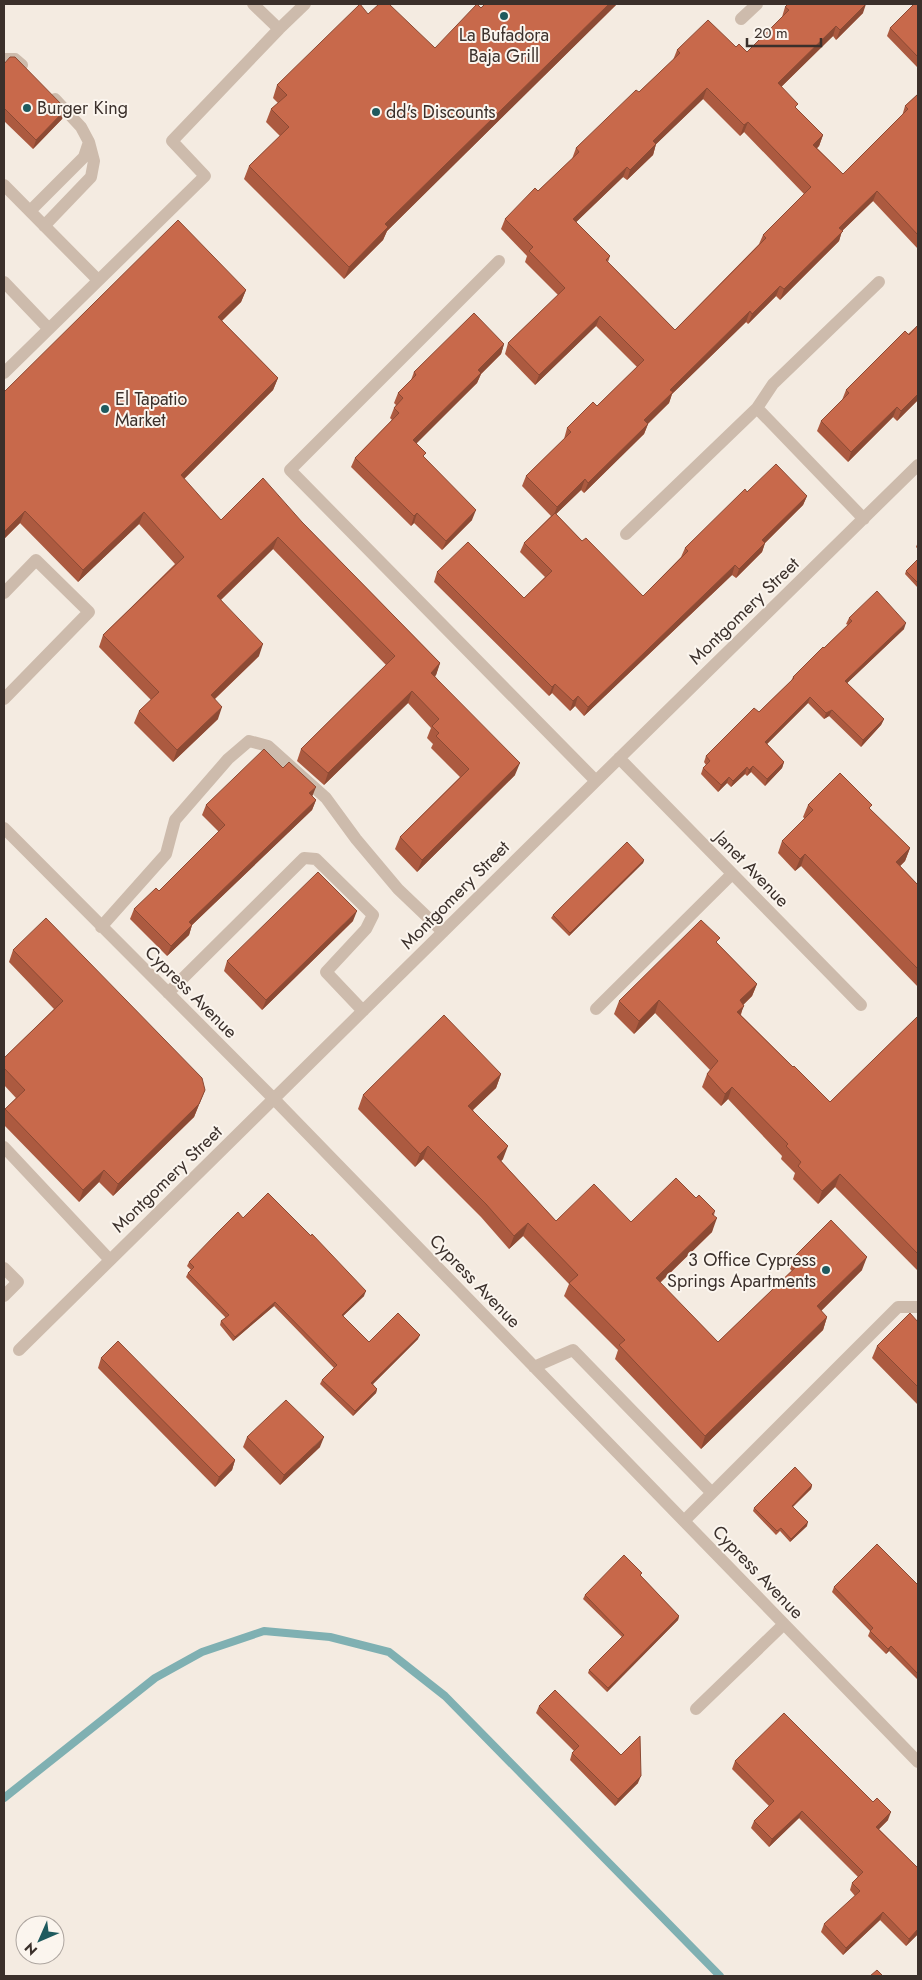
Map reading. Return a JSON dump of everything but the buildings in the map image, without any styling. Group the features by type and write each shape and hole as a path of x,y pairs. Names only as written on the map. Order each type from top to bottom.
{"street":[{"path":"254,4 278,29"},
{"path":"4,373 205,176 172,141 278,29 305,4"},
{"path":"741,19 757,4"},
{"path":"4,59 15,59 28,72"},
{"path":"44,226 91,177 94,161 89,142 81,126 48,92"},
{"path":"30,211 84,157 89,142"},
{"path":"4,185 98,280"},
{"path":"499,261 290,470 596,780"},
{"path":"4,282 49,328"},
{"path":"626,534 758,408 773,384 879,282"},
{"path":"758,408 864,518"},
{"name":"Montgomery Street","path":"19,1350 918,465"},
{"path":"4,592 36,560 89,612 4,699"},
{"path":"102,927 166,854 174,820 228,758 249,741 268,746 326,798 356,839 398,889 443,932"},
{"name":"Janet Avenue","path":"619,758 861,1005"},
{"name":"Cypress Avenue","path":"4,828 274,1099 918,1762"},
{"path":"168,993 304,858 316,859 373,915 366,929 326,972 362,1011"},
{"path":"596,1009 732,874"},
{"path":"4,1147 110,1260"},
{"path":"4,1268 18,1282 4,1296"},
{"path":"684,1521 898,1307 918,1307"},
{"path":"534,1366 573,1350 712,1493"},
{"path":"696,1709 784,1624"}],"waterway":[{"path":"4,1798 155,1678 202,1652 264,1631 330,1637 389,1652 445,1696 720,1976"}],"place":[{"name":"La Bufadora Baja Grill","path":"504,16"},
{"name":"Burger King","path":"27,108"},
{"name":"dd's Discounts","path":"376,112"},
{"name":"El Tapatio Market","path":"105,409"},
{"name":"3 Office Cypress Springs Apartments","path":"826,1270"}]}
